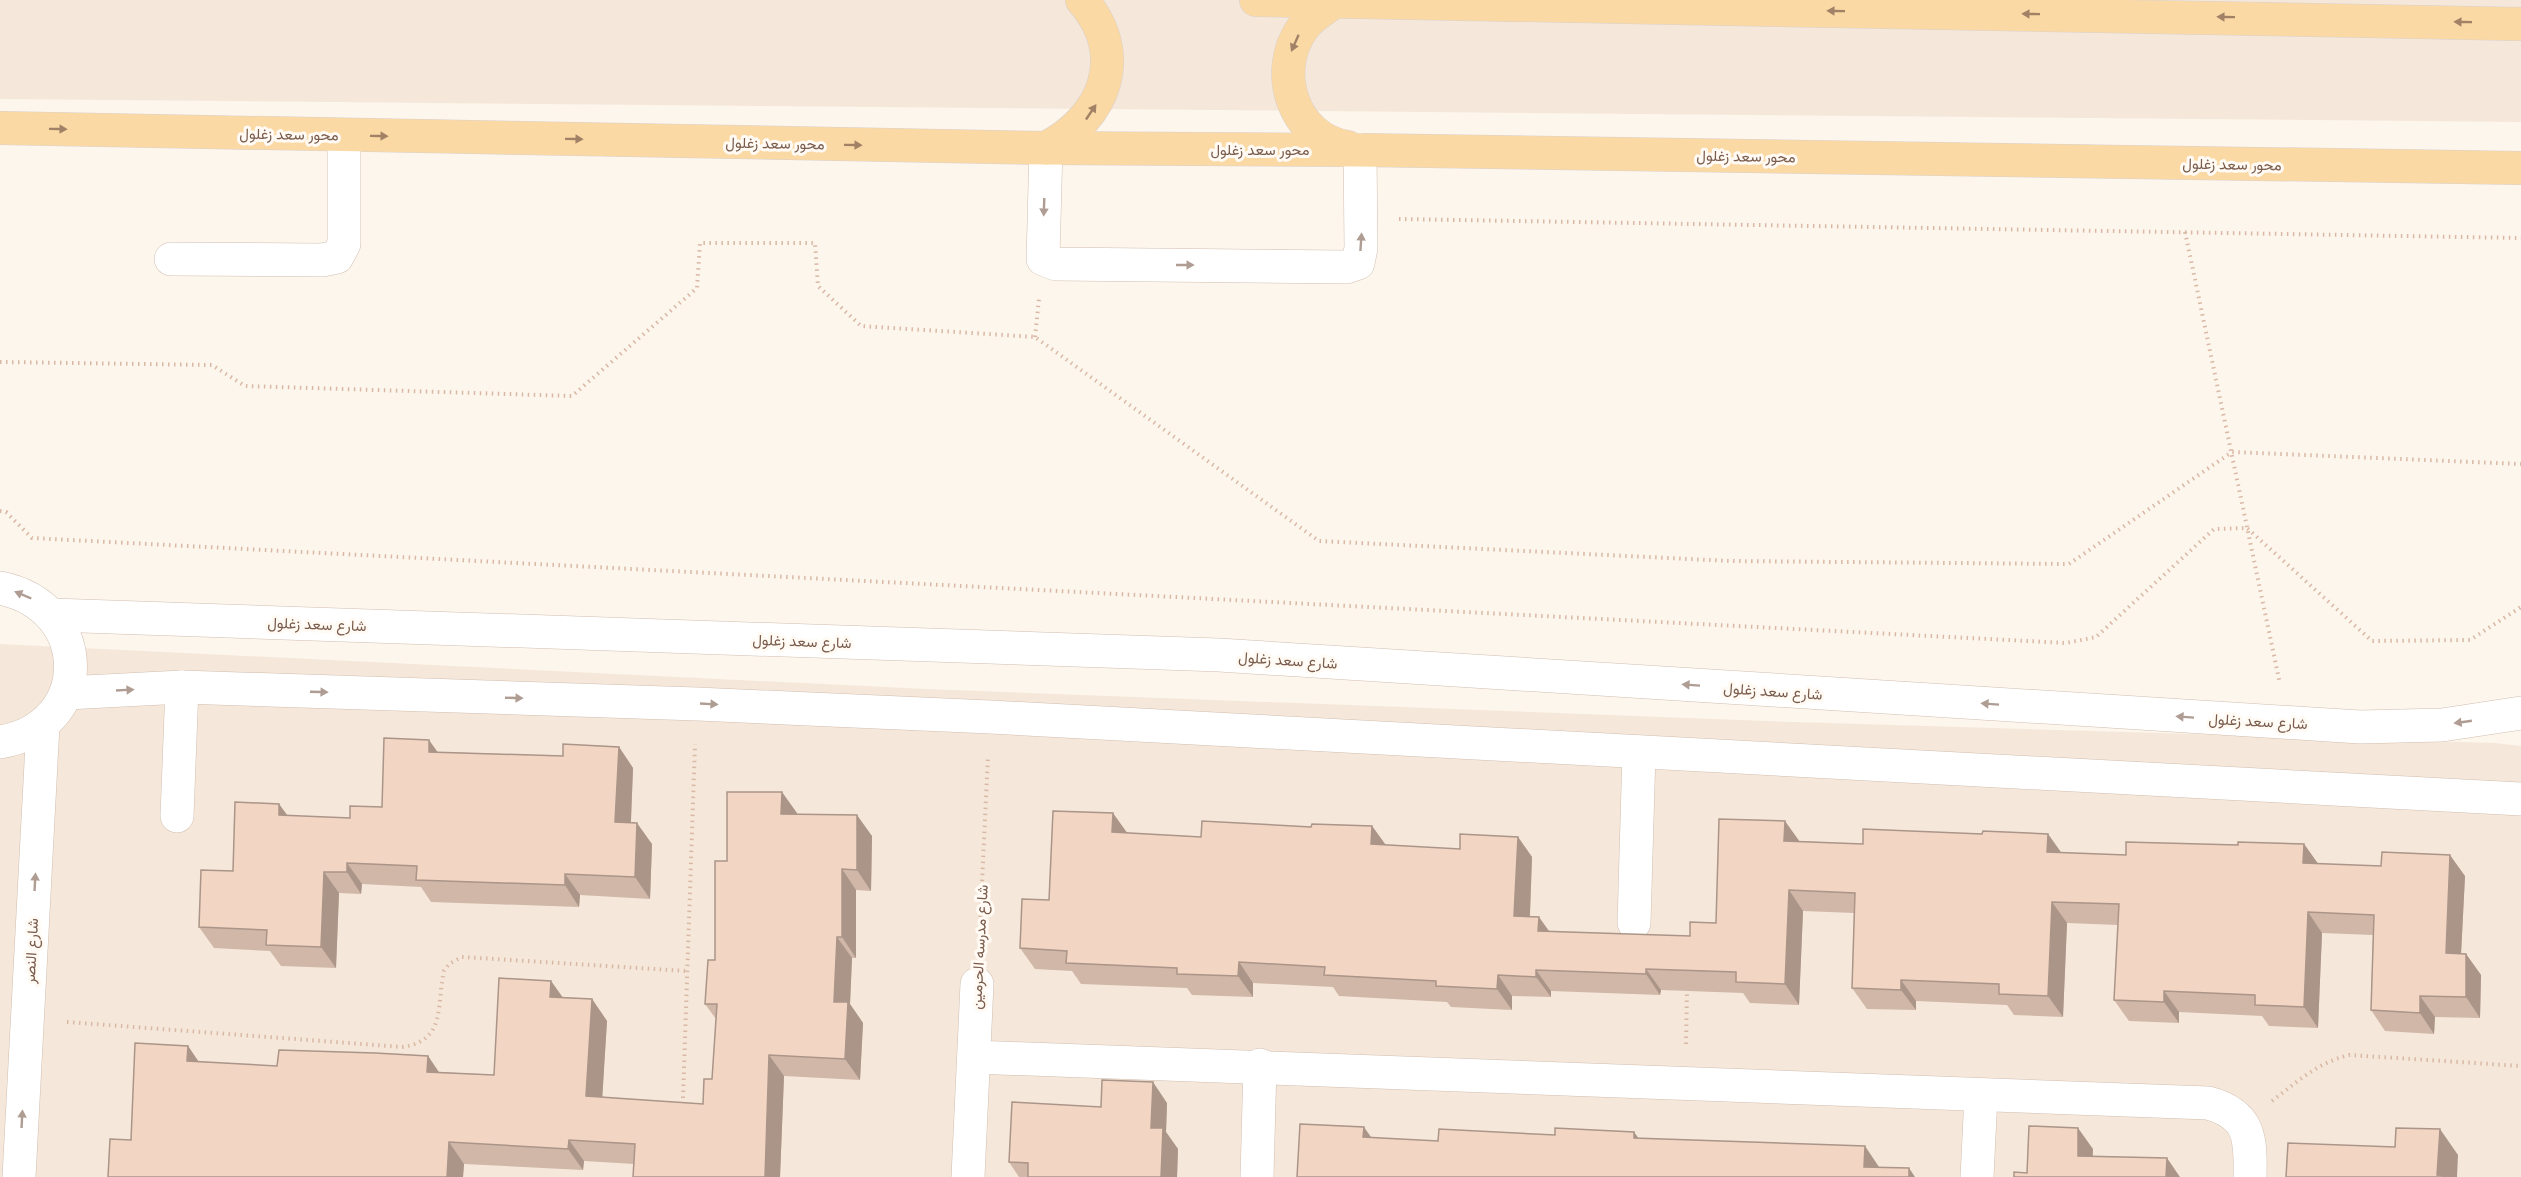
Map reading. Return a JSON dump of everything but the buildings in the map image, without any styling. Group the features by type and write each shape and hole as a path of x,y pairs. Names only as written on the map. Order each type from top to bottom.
{"main road":[{"path":"1046,148 1066,138 1083,124 1096,105 1104,84 1105,45 1100,26 1082,0"},
{"path":"1256,0 2264,9 2521,24"},
{"path":"1334,2 1317,13 1302,28 1297,37 1287,66 1288,87 1294,106 1306,123 1321,137 1340,146 1360,150"},
{"name":"محور سعد زغلول","path":"0,128 1046,148 1360,150 2521,168"}],"street":[{"path":"171,259 322,260 337,257 344,244 344,135"},
{"path":"1046,148 1043,259 1056,264 1346,267 1358,263 1362,218 1360,150"},
{"path":"0,588 17,591 37,601 53,615 64,632 70,652 70,673 66,693 57,710 44,725 18,739 0,742"},
{"name":"شارع سعد زغلول","path":"53,615 1219,656 2360,727 2442,725 2521,713"},
{"path":"66,693 182,687 697,704 990,717 2521,799"},
{"path":"177,816 182,687"},
{"name":"شارع النصر","path":"19,1177 44,725"},
{"path":"1634,923 1639,752"},
{"name":"شارع مدرسه الحرمين","path":"968,1177 977,984"},
{"path":"974,1057 1260,1065 1981,1096 2208,1103 2222,1106 2243,1124 2250,1137 2250,1177"},
{"path":"1257,1177 1260,1065"},
{"path":"1977,1177 1981,1096"}],"path":[{"path":"1362,218 2521,238"},
{"path":"2185,232 2288,723"},
{"path":"0,362 212,365 244,386 572,396 698,288 700,243 815,243 818,286 861,326 1035,337 1319,542 1730,561 2069,564 2232,452 2521,464"},
{"path":"0,511 6,512 32,538 2066,643 2096,637 2214,529 2247,528 2372,641 2470,640 2521,607"},
{"path":"683,1098 697,704"},
{"name":"شارع مدرسه الحرمين","path":"977,984 990,717"},
{"path":"28,1019 402,1047 423,1041 431,1034 436,1024 444,972 449,964 462,957 687,971"},
{"path":"1684,978 1688,987 1684,1083"},
{"path":"2243,1124 2317,1066 2350,1055 2521,1066"}],"shaded area":[{"path":"0,0 2521,0 2521,122 0,99"},
{"path":"0,644 926,689 1794,722 2495,743 2521,746 2521,1177 0,1177"}]}
